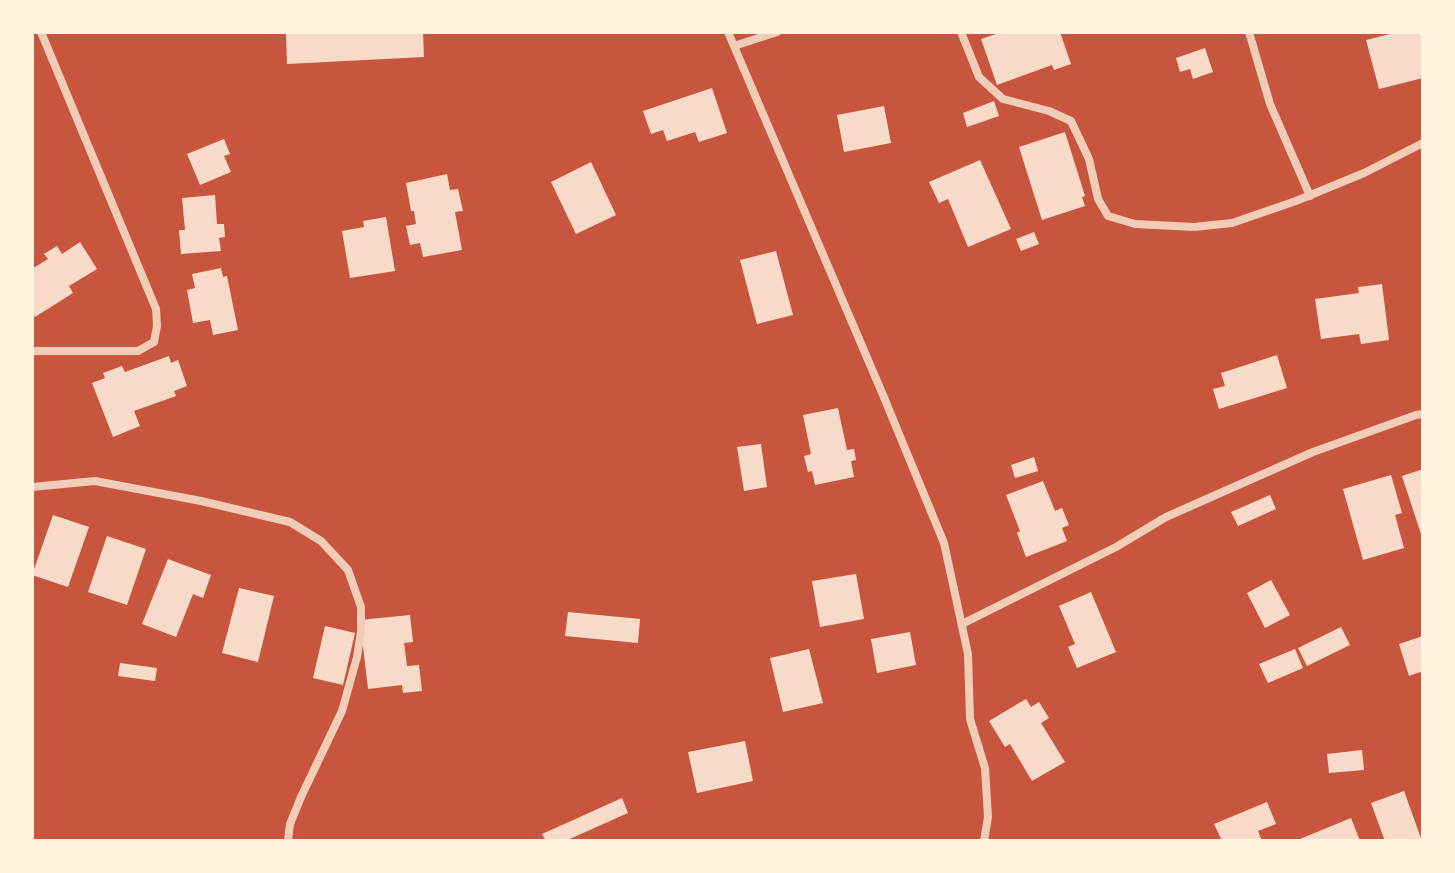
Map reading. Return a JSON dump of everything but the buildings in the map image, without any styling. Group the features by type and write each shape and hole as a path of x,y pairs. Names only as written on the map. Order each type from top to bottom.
{"street":[{"path":"32,351 138,351 154,342 157,326 156,309 41,32"},
{"path":"728,32 944,543 968,654 970,719 985,768 988,817 984,841"},
{"path":"734,46 777,32"},
{"path":"961,32 979,77 1003,99 1049,111 1071,121 1089,159 1098,199 1108,216 1135,224 1194,227 1232,223 1310,196 1423,143"},
{"path":"1249,32 1270,104 1310,196"},
{"path":"962,624 1116,547 1166,517 1313,452 1423,414"},
{"path":"32,487 95,481 290,522 321,541 348,570 361,607 357,657 342,711 301,797 290,824 288,841"}]}
